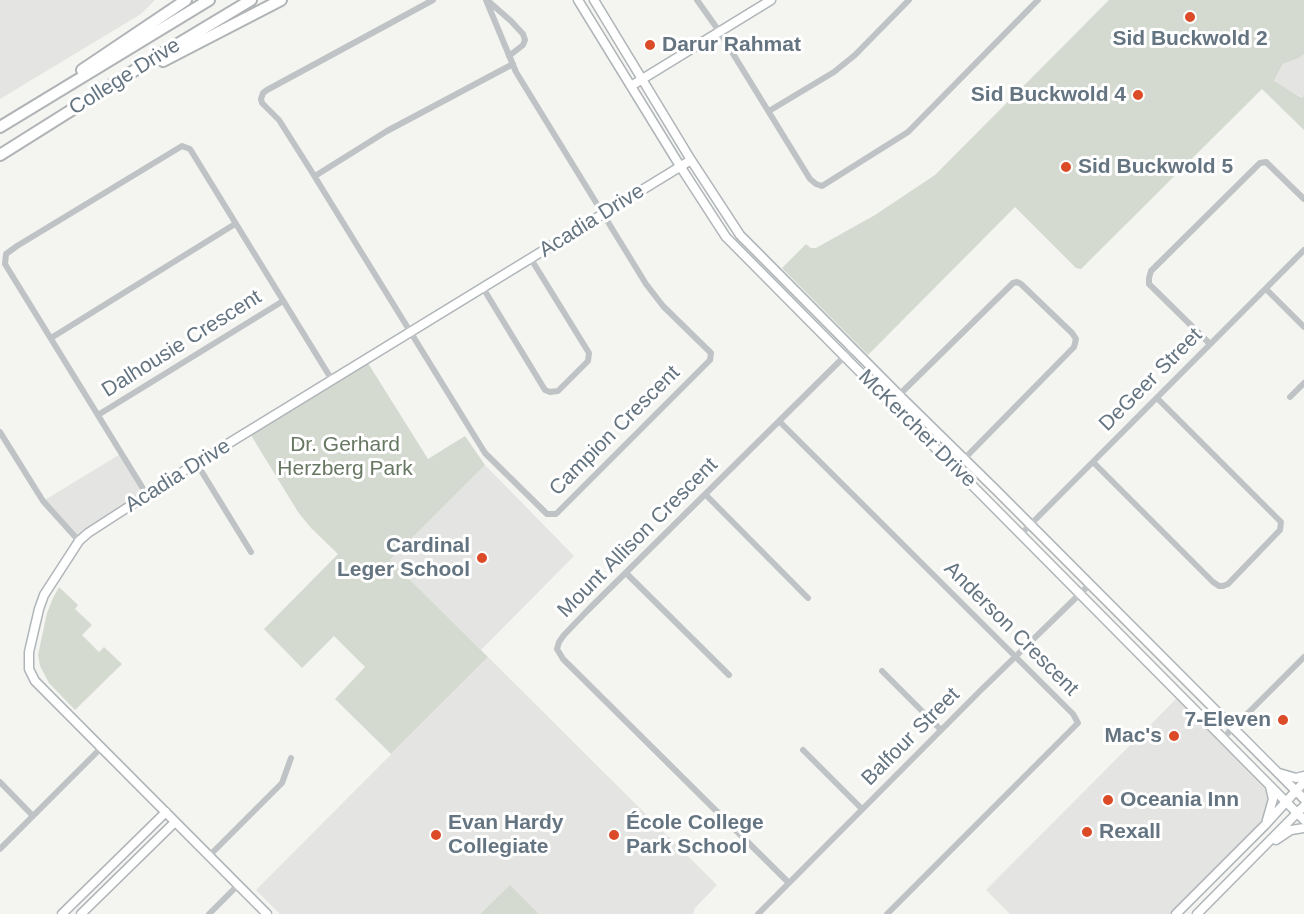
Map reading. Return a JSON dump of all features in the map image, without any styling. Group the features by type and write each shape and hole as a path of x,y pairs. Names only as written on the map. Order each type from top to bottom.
{"highway":[{"path":"36,105 52,90 186,0"},
{"name":"College Drive","path":"0,127 209,0"},
{"name":"College Drive","path":"0,155 251,0"},
{"path":"98,94 281,0"}],"main road":[{"name":"McKercher Drive","path":"578,0 726,237 1301,817"},
{"name":"McKercher Drive","path":"594,0 691,160 740,235 1304,799"},
{"path":"631,86 771,0"},
{"name":"Acadia Drive","path":"267,914 35,681 29,665 29,652 44,595 79,541 88,532 691,160"},
{"path":"1277,773 1296,778 1304,776"},
{"path":"1176,914 1265,825 1304,782"},
{"path":"1265,825 1273,799 1270,786"},
{"path":"1197,914 1256,854 1301,817 1304,806"},
{"path":"62,914 166,812"},
{"path":"81,914 175,822"},
{"path":"1256,854 1291,830 1304,828"}],"street":[{"path":"411,332 279,120 262,103 261,96 433,0"},
{"path":"487,0 524,34 523,45 509,56"},
{"path":"487,0 513,64 602,213"},
{"path":"698,0 810,179 822,186 908,132 1038,0"},
{"path":"769,111 855,55 909,0"},
{"path":"315,176 387,131 513,64"},
{"name":"Dalhousie Crescent","path":"147,495 5,264 6,254 17,246 182,146 190,149 332,380"},
{"path":"1210,344 1149,284 1151,271 1260,163 1266,162 1272,166 1304,199"},
{"name":"Campion Crescent","path":"411,332 485,453 547,514 556,514 710,360 711,353 654,296 602,213"},
{"path":"51,338 235,224"},
{"name":"DeGeer Street","path":"1022,534 1304,250"},
{"path":"483,288 545,390 558,391 588,361 589,353 531,259"},
{"path":"899,395 1017,282 1072,333 1076,339 1074,347 964,459"},
{"path":"1266,289 1304,327"},
{"name":"Dalhousie Crescent","path":"98,415 283,301"},
{"name":"Mount Allison Crescent","path":"789,883 563,659 557,649 564,635 853,348"},
{"path":"1290,397 1304,383"},
{"path":"1093,462 1213,582 1219,586 1228,584 1280,530 1281,522 1157,398"},
{"name":"Anderson Crescent","path":"778,421 1073,714 1078,723 887,914"},
{"path":"0,432 43,501 79,541"},
{"path":"197,464 251,552"},
{"path":"706,495 808,598"},
{"path":"626,573 729,675"},
{"name":"Balfour Street","path":"758,914 1089,585"},
{"path":"1223,738 1304,657"},
{"path":"882,671 941,730"},
{"path":"0,849 101,748"},
{"path":"803,750 862,809"},
{"path":"209,856 282,783 291,758"},
{"path":"0,782 33,816"},
{"path":"209,914 238,885"}],"shaded area":[{"path":"0,0 155,0 141,14 0,99"},
{"path":"1304,54 1304,100 1274,82 1283,64"},
{"path":"122,453 147,495 79,541 43,501"},
{"name":"Cardinal Leger School","path":"485,465 574,556 481,650 390,560"},
{"name":"Evan Hardy Collegiate","path":"488,657 717,885 695,908 693,914 539,914 510,886 480,914 280,914 256,890"},
{"path":"1180,695 1270,785 1273,799 1265,825 1176,914 1010,914 986,890"}],"green space":[{"path":"1109,0 1304,0 1304,54 1283,64 1274,81 1302,98 1304,96 1304,130 1262,89 1081,269 1076,268 1015,207 868,355 782,268 806,244 811,248 816,248 875,215 935,175"},
{"name":"Dr. Gerhard Herzberg Park","path":"366,360 428,459 465,436 485,465 390,560 488,657 391,754 335,699 365,667 334,636 302,668 264,629 338,554 298,512 249,432"},
{"path":"59,587 78,605 75,609 92,625 82,635 99,652 104,647 122,664 75,710 49,683 40,666 38,655 47,613"},
{"path":"510,885 539,914 480,914"}],"place":[{"name":"Sid Buckwold 2","path":"1190,17"},
{"name":"Darur Rahmat","path":"650,45"},
{"name":"Sid Buckwold 4","path":"1138,95"},
{"name":"Sid Buckwold 5","path":"1066,167"},
{"name":"Cardinal Leger School","path":"482,558"},
{"name":"7-Eleven","path":"1283,720"},
{"name":"Mac's","path":"1174,736"},
{"name":"Oceania Inn","path":"1108,800"},
{"name":"Rexall","path":"1087,832"},
{"name":"Evan Hardy Collegiate","path":"436,835"},
{"name":"École College Park School","path":"614,835"}]}
